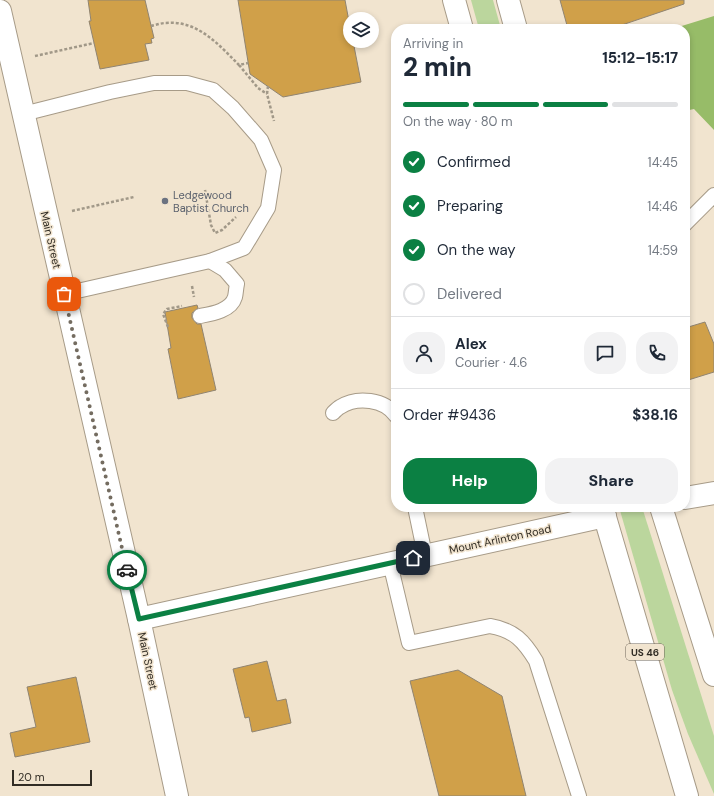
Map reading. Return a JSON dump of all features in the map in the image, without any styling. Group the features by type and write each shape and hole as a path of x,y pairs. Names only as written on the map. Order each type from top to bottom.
{"main road":[{"path":"454,0 461,24"},
{"path":"508,0 515,24"},
{"name":"Main Street","path":"0,11 139,619 177,796"},
{"path":"690,497 714,493"},
{"name":"Mount Arlinton Road","path":"139,619 425,556 599,512"},
{"name":"US 46","path":"603,512 687,796"},
{"path":"663,512 714,675"}],"lane":[{"path":"23,114 110,92 154,83 187,82 213,90 233,108 261,140 274,170 268,208 244,248 199,263 64,294"},
{"path":"690,219 714,195"},
{"path":"199,263 225,270 237,284 235,298 230,305 218,312 200,316"},
{"path":"333,413 341,406 352,402 361,401 374,401 391,410"},
{"path":"416,512 425,556"},
{"path":"390,563 409,643 490,626 501,628 515,634 527,646 536,661 579,796"}],"path":[{"path":"151,26 166,23 186,25 210,37 239,65 258,88 267,94"},
{"path":"11,61 94,43"},
{"path":"239,65 248,63"},
{"path":"261,140 275,124 267,94 268,86"},
{"path":"204,190 211,225 215,233 222,230 238,216"},
{"path":"46,217 134,197"},
{"path":"195,303 199,263"},
{"path":"168,327 163,314 167,309 188,304"}],"green space":[{"path":"471,0 493,0 500,24 478,24"},
{"path":"714,16 714,130 694,109 690,110 690,24 688,24"},
{"path":"620,512 644,512 714,736 714,794 688,734 672,690"}],"building":[{"path":"88,0 145,0 154,38 151,39 152,43 145,44 149,60 100,69 89,21 91,21"},
{"path":"238,0 345,0 347,12 343,12 343,48 354,48 361,82 283,97 250,74"},
{"path":"560,0 684,0 684,4 625,24 567,24"},
{"path":"197,305 198,308 192,313 192,318 197,324 201,324 216,390 178,399 168,349 171,348 165,312"},
{"path":"705,322 714,344 714,372 690,379 690,326"},
{"path":"267,661 277,701 286,699 291,723 252,732 249,717 245,718 233,669"},
{"path":"458,670 502,696 526,796 439,796 410,681"},
{"path":"76,677 90,742 15,757 10,733 36,727 27,687"}],"way so far":[{"path":"64,294 127,570"}],"place":[{"name":"Ledgewood Baptist Church","path":"165,201"}],"route":[{"path":"127,570 139,619 413,558"}]}
